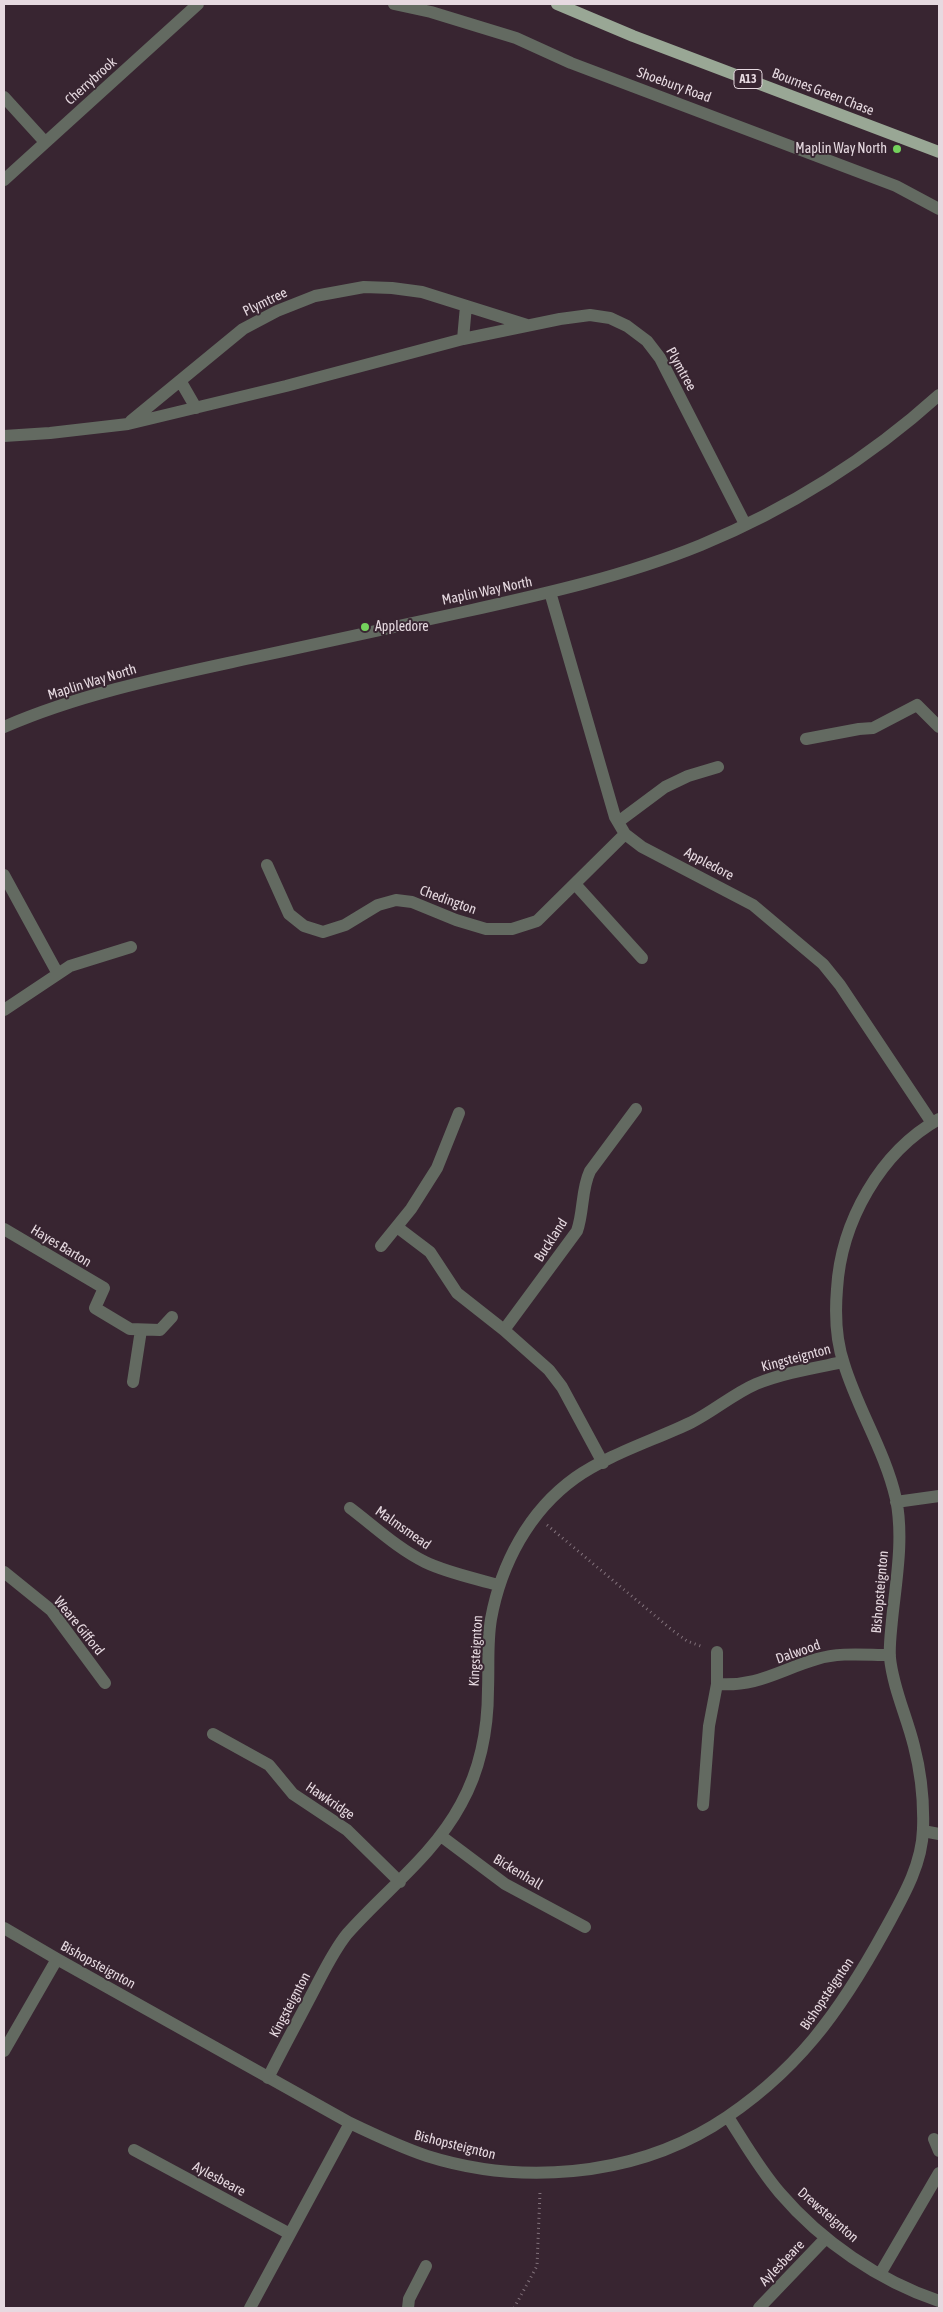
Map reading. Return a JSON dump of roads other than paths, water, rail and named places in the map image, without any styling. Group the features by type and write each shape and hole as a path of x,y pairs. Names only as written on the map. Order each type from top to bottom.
{"main road":[{"name":"Bournes Green Chase","path":"557,4 633,36 939,152"}],"street":[{"name":"Cherrybrook","path":"4,180 198,4"},
{"name":"Shoebury Road","path":"394,4 516,38 571,63 896,186 939,209"},
{"path":"4,97 46,142"},
{"name":"Plymtree","path":"128,424 243,329 277,311 315,296 364,287 422,292 529,326"},
{"path":"463,339 466,306"},
{"name":"Plymtree","path":"4,436 128,424 463,339 590,315 610,318 627,326 647,341 660,358 745,524"},
{"path":"181,382 196,408"},
{"name":"Maplin Way North","path":"4,727 62,706 150,680 550,592 644,566 702,544 808,492 859,459 939,396"},
{"name":"Appledore","path":"550,592 605,785 618,822 625,834 642,846 753,905 823,964 840,985 936,1121"},
{"path":"806,739 873,728 917,705 939,727"},
{"path":"618,822 665,787 688,776 718,766"},
{"name":"Chedington","path":"267,865 289,914 304,926 323,932 345,925 378,905 396,900 412,902 456,920 486,929 512,929 537,921 625,834"},
{"path":"4,875 58,974"},
{"path":"575,884 642,958"},
{"path":"4,1010 70,966 131,947"},
{"name":"Buckland","path":"504,1330 577,1231 582,1216 586,1181 590,1171 636,1109"},
{"path":"381,1246 411,1209 437,1168 459,1113"},
{"name":"Bishopsteignton","path":"4,1928 350,2123 388,2141 443,2160 498,2172 535,2173 578,2170 611,2165 638,2158 704,2132 728,2117 773,2083 801,2056 824,2028 862,1970 905,1892 920,1851 923,1832 920,1772 890,1654 899,1543 896,1502 879,1448 842,1362 836,1311 841,1257 849,1231 863,1199 887,1164 936,1121"},
{"path":"396,1227 430,1252 457,1293 504,1330 548,1370 562,1387 603,1463"},
{"name":"Hayes Barton","path":"4,1229 104,1288 95,1308 130,1329 141,1330"},
{"path":"133,1382 141,1330 160,1330 172,1317"},
{"name":"Kingsteignton","path":"268,2078 328,1963 346,1936 400,1882 441,1836 462,1803 484,1745 490,1621 498,1585 507,1562 536,1516 550,1500 576,1477 692,1422 755,1385 780,1376 842,1362"},
{"path":"896,1502 939,1496"},
{"name":"Malmsmead","path":"350,1508 407,1552 424,1562 498,1585"},
{"name":"Weare Gifford","path":"4,1572 51,1610 105,1683"},
{"path":"703,1805 709,1726 717,1684 718,1652"},
{"name":"Dalwood","path":"717,1684 749,1684 817,1659 835,1655 890,1654"},
{"name":"Hawkridge","path":"213,1734 269,1765 293,1794 346,1830 400,1882"},
{"path":"923,1832 939,1834"},
{"name":"Bickenhall","path":"441,1836 505,1884 584,1927"},
{"path":"4,2051 57,1959"},
{"name":"Drewsteignton","path":"728,2117 778,2191 796,2211 826,2238 880,2274 904,2287 939,2301"},
{"path":"250,2308 350,2123"},
{"path":"934,2139 939,2151"},
{"name":"Aylesbeare","path":"134,2150 290,2234"},
{"path":"880,2274 939,2173"},
{"name":"Aylesbeare","path":"759,2308 826,2238"},
{"path":"408,2308 409,2299 426,2266"}],"place":[{"name":"Maplin Way North","path":"897,149"},
{"name":"Appledore","path":"365,627"}]}
